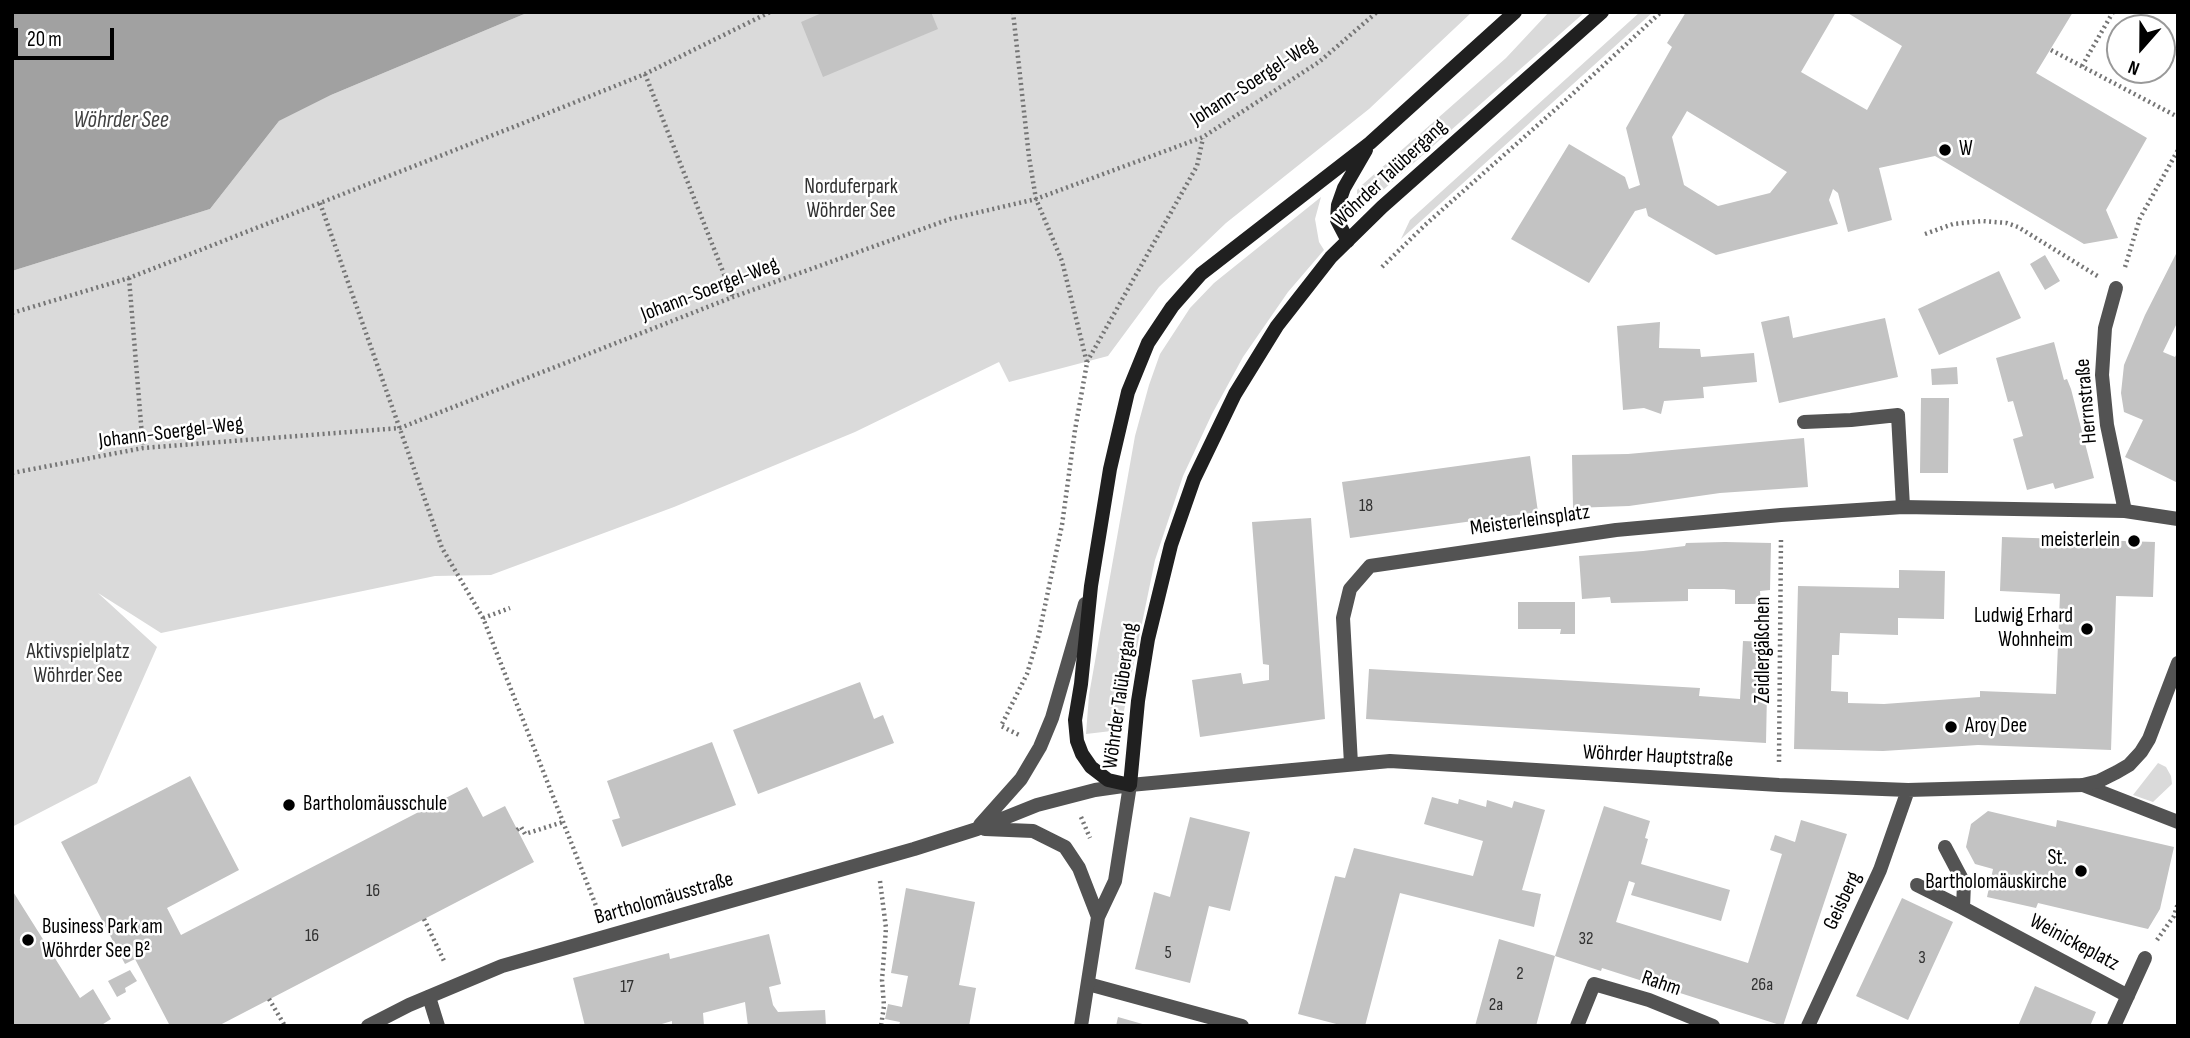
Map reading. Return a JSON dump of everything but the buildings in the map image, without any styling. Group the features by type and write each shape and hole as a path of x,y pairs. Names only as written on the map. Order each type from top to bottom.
{"main road":[{"name":"Wöhrder Talübergang","path":"1515,12 1370,143 1201,274 1184,291 1161,322 1140,359 1128,392 1110,469 1091,586 1075,720 1076,741 1086,761 1108,780 1130,785 1133,741 1148,639 1171,545 1194,479 1235,394 1277,326 1331,257 1382,207 1602,12"},
{"path":"1348,241 1337,220 1338,205 1344,188 1370,143"}],"street":[{"name":"Herrnstraße","path":"2116,288 2105,328 2102,375 2107,425 2125,511"},
{"path":"1804,422 1899,415 1903,507"},
{"name":"Meisterleinsplatz","path":"1351,764 1343,618 1350,589 1370,566 1616,530 1903,507 2125,511 2178,519"},
{"path":"977,829 1021,779 1040,747 1052,718 1091,586"},
{"path":"2083,785 2099,781 2123,769 2141,752 2178,663"},
{"name":"Wöhrder Hauptstraße","path":"1130,785 1390,761 1779,785 1908,790 2083,785 2178,822"},
{"path":"1081,1026 1098,916 1115,881 1130,785"},
{"name":"Bartholomäusstraße","path":"368,1026 390,1021 429,997 502,966 877,860 977,829 1037,805 1095,790 1130,785"},
{"name":"Geisberg","path":"1808,1026 1880,870 1908,790"},
{"path":"977,829 1034,831 1057,841 1075,860 1098,916"},
{"path":"1945,847 1964,883 1963,908"},
{"name":"Weinickeplatz","path":"1917,885 2128,996"},
{"path":"2114,1026 2145,958"},
{"path":"1088,984 1242,1026"},
{"name":"Rahm","path":"1577,1026 1594,985 1649,1000 1713,1026"},
{"path":"429,997 438,1026"}],"path":[{"path":"12,313 129,278 645,74 770,12"},
{"path":"1013,12 1029,157 1037,199 1062,261 1087,363"},
{"name":"Johann-Soergel-Weg","path":"12,473 143,448 400,428 733,297 950,219 1037,199 1203,137 1319,62 1377,12"},
{"path":"1382,267 1661,12"},
{"path":"2081,66 2113,12"},
{"path":"2051,50 2178,117"},
{"path":"645,74 733,297"},
{"path":"1002,726 1027,674 1039,634 1062,525 1087,363 1197,166 1203,137"},
{"path":"1925,234 1953,224 1982,221 2007,223 2018,227 2116,288 2130,256 2140,218 2178,150"},
{"path":"320,203 442,548 483,618 608,937"},
{"path":"129,278 143,448"},
{"name":"Zeidlergäßchen","path":"1779,785 1781,515"},
{"path":"483,618 510,608"},
{"path":"517,830 521,827 525,834 563,822"},
{"path":"877,860 886,928 881,1026"},
{"path":"2145,958 2174,916 2178,903"},
{"path":"424,919 445,962"},
{"path":"269,999 285,1026"}],"green space":[{"path":"529,12 1472,12 1369,109 1226,223 1159,287 1108,356 1009,382 999,362 855,432 674,507 491,575 435,576 161,633 98,593 157,647 97,783 12,827 12,271 210,209 279,121 331,95"},
{"path":"1549,12 1585,12 1374,198 1367,203 1361,202 1357,190 1506,58"},
{"path":"1640,12 1653,12 1401,239 1410,220"},
{"path":"1321,197 1315,219 1319,242 1324,250 1288,292 1243,357 1183,476 1155,560 1120,730 1086,734 1089,695 1135,436 1160,354 1190,308 1214,283"},
{"path":"2158,763 2166,767 2172,784 2153,802 2133,795"}],"water":[{"name":"Wöhrder See","path":"12,12 529,12 331,95 279,121 210,209 12,271"}],"place":[{"name":"W","path":"1945,150"},
{"name":"meisterlein","path":"2134,541"},
{"name":"Ludwig Erhard Wohnheim","path":"2087,629"},
{"name":"Aroy Dee","path":"1951,727"},
{"name":"Bartholomäusschule","path":"289,805"},
{"name":"St. Bartholomäuskirche","path":"2081,871"},
{"name":"Business Park am Wöhrder See B²","path":"28,940"}],"park label":[{"name":"Norduferpark Wöhrder See","path":"851,200"},
{"name":"Aktivspielplatz Wöhrder See","path":"78,665"}]}
